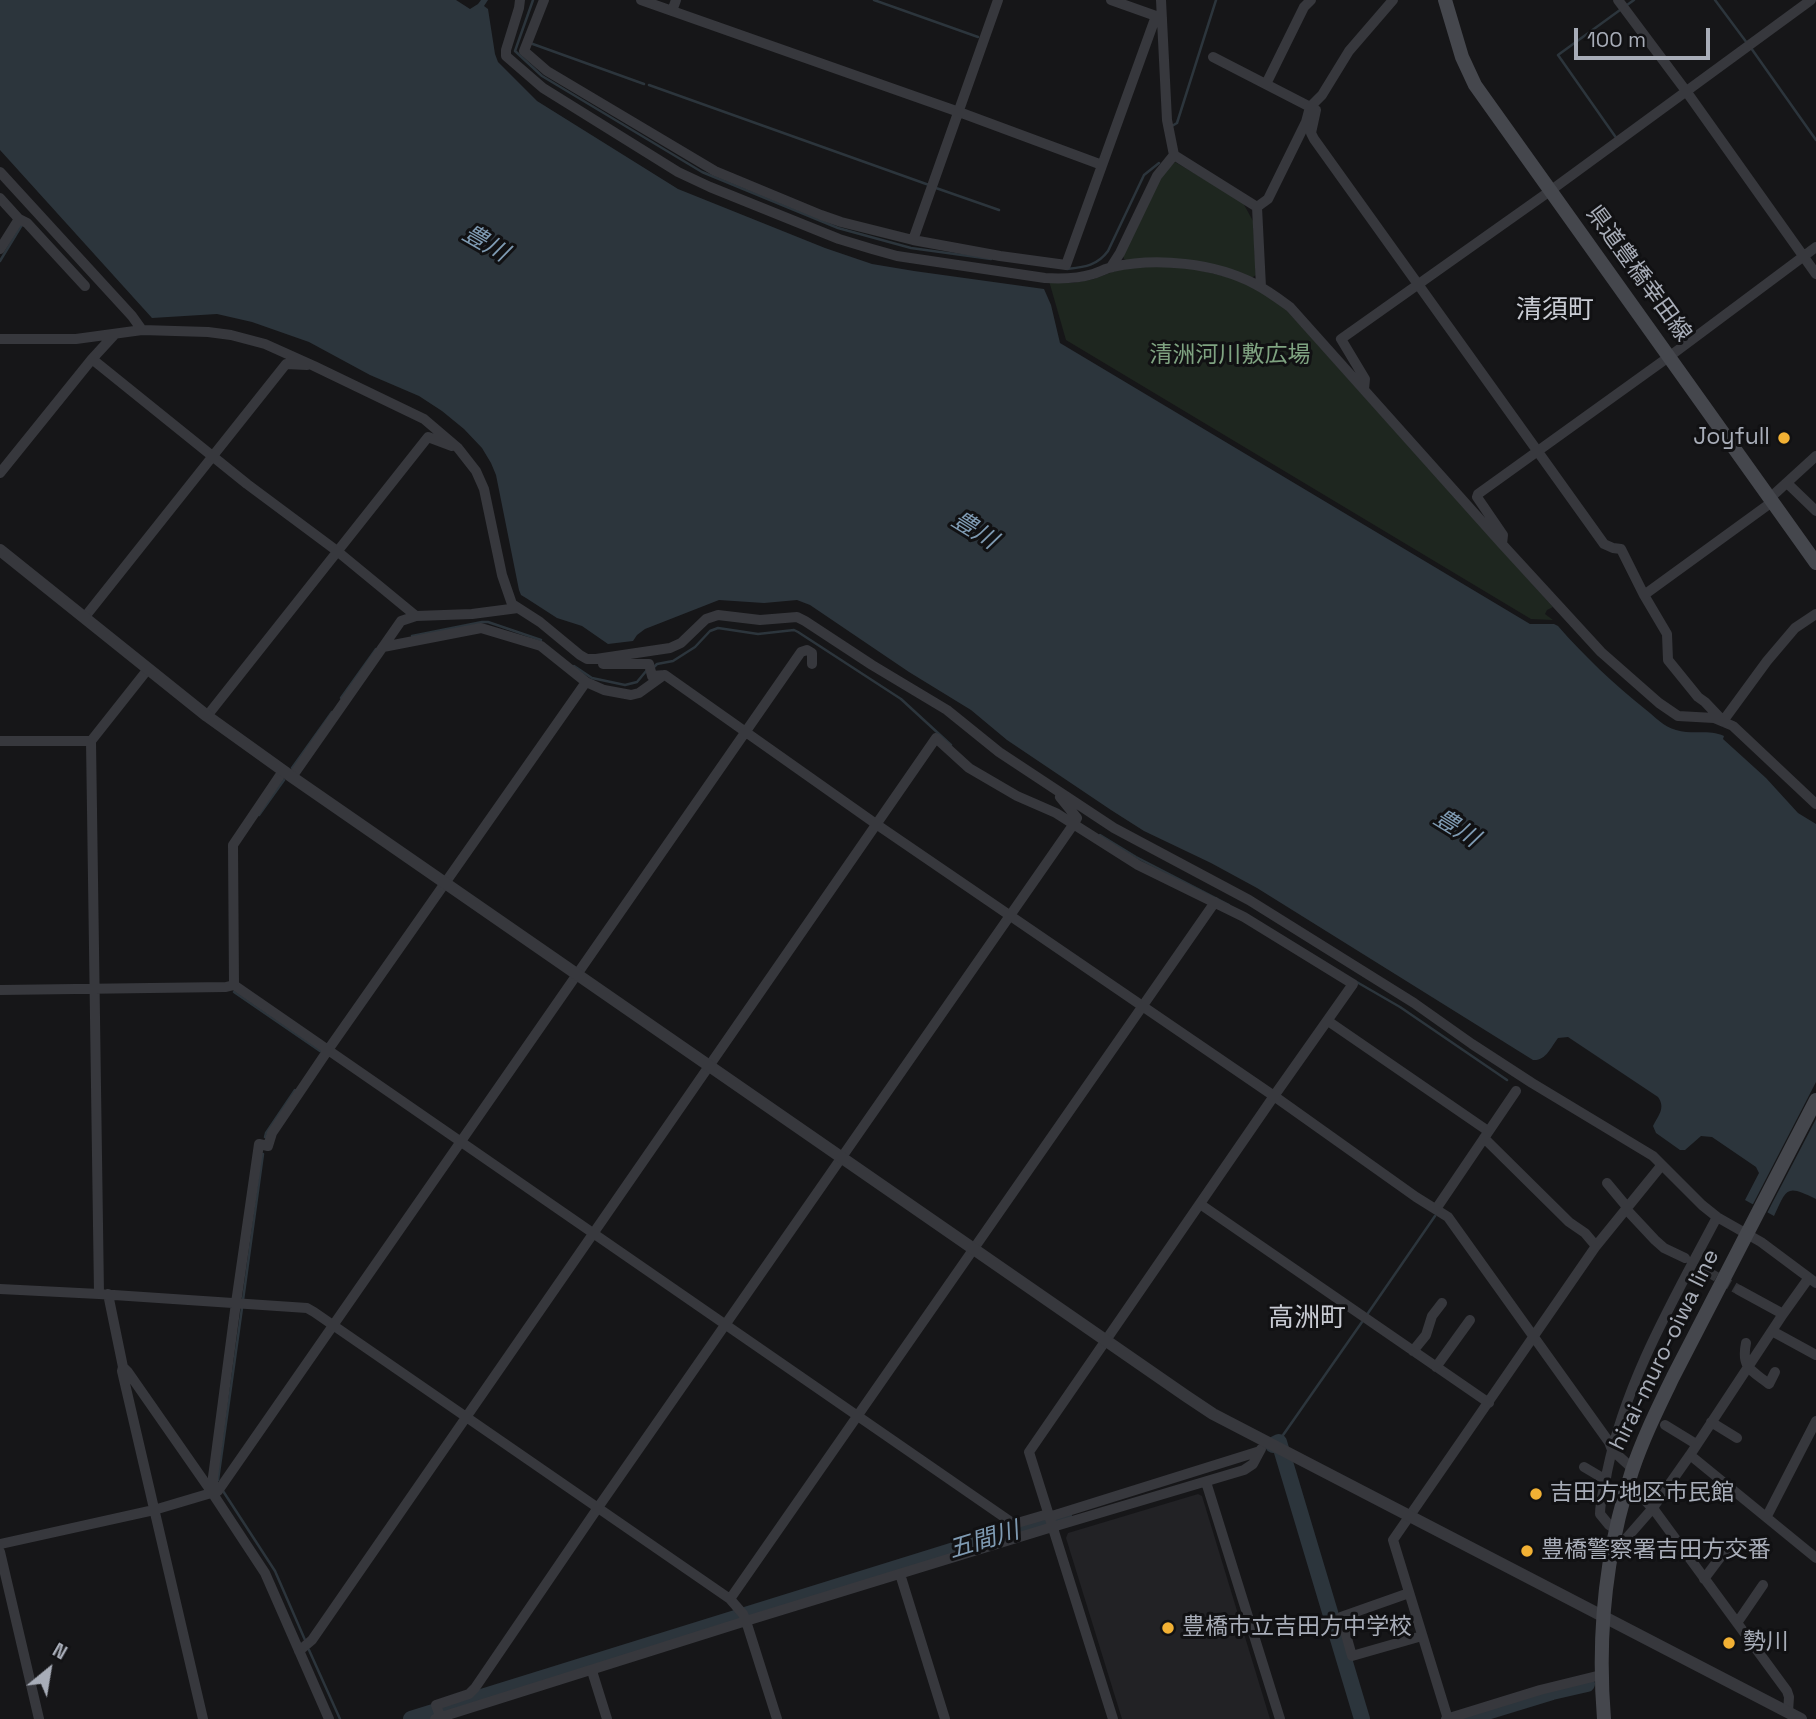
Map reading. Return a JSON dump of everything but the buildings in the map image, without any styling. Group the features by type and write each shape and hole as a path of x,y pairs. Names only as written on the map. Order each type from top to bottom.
{"main road":[{"name":"県道豊橋幸田線","path":"1445,0 1462,57 1475,85 1816,563"},
{"name":"hirai-muro-oiwa line","path":"1604,1719 1601,1675 1604,1593 1631,1476 1661,1400 1816,1100"}],"street":[{"path":"520,0 506,56 543,88 678,172 839,239 897,256 1063,279 1093,274 1111,267 1162,262 1228,274 1261,287 1290,307 1601,652 1659,703 1678,716 1714,718 1741,733 1816,804"},
{"path":"544,0 524,51 547,71 715,171 841,222 913,240 1066,265 1159,17"},
{"path":"641,0 959,112 1102,166"},
{"path":"672,11 676,0"},
{"path":"913,240 998,0"},
{"path":"1111,0 1159,17"},
{"path":"1161,0 1159,17 1167,120 1174,155 1257,207"},
{"path":"1266,84 1304,7 1311,0"},
{"path":"1257,207 1268,200 1306,122 1310,107 1322,95 1349,51 1393,0"},
{"path":"1618,0 1816,274"},
{"path":"1364,390 1365,379 1341,340 1814,0"},
{"path":"1213,57 1317,110 1311,133 1314,139 1604,544 1621,550 1667,634 1668,660 1698,697 1724,722"},
{"path":"1111,267 1157,176 1174,155"},
{"path":"0,172 142,330"},
{"path":"0,198 85,286"},
{"path":"1257,207 1261,287"},
{"path":"0,249 23,221"},
{"path":"1502,544 1503,535 1477,497 1478,494 1816,247"},
{"path":"0,339 76,340 142,330 208,332 247,339 314,366 424,419 458,448 477,471 484,489 502,575 510,600 518,608 596,664 649,664 652,676 664,675 1448,1217 1653,1508 1787,1691 1789,1697 1784,1714"},
{"path":"0,473 115,334"},
{"path":"92,359 416,616"},
{"path":"84,618 286,364 314,366"},
{"path":"207,716 428,437 458,448"},
{"path":"1644,596 1771,500 1816,456"},
{"path":"1787,483 1816,511"},
{"path":"0,550 207,716 288,774 1213,1414 1263,1446 1410,1516 1784,1714 1801,1719"},
{"path":"234,985 233,845 401,621 416,616 472,614 518,608"},
{"path":"1724,722 1767,661 1795,628 1816,614"},
{"path":"587,659 670,649 711,616 760,620 797,617 947,710 999,752 1114,828 1249,900 1414,1003 1532,1083 1653,1156 1717,1217 1748,1232 1812,1281 1783,1314 1653,1508 1624,1541 1615,1537 1600,1514 1612,1450 1637,1375 1717,1217"},
{"path":"383,647 481,628 541,646 586,682 604,690 631,695 639,693 664,675"},
{"path":"0,1544 154,1510 218,1491 800,652 807,650 812,653 812,664"},
{"path":"148,669 91,741 103,1294 123,1367 203,1719"},
{"path":"213,1494 213,1477 259,1144 268,1146 272,1133 328,1050 586,682"},
{"path":"299,1651 312,1640 936,738 969,768 1017,796 1075,822 1138,865 1244,917 1353,984 1029,1452 1113,1719"},
{"path":"0,741 91,741"},
{"path":"1062,793 1060,797 1075,822"},
{"path":"1075,822 475,1688 468,1694 436,1705 439,1718 592,1671 745,1618 900,1574 1051,1521 1244,1470 1253,1464 1263,1446"},
{"path":"730,1600 1215,902"},
{"path":"0,990 234,985 1014,1524 1051,1521"},
{"path":"1328,1021 1486,1135 1596,1247"},
{"path":"1436,1209 1516,1091"},
{"path":"1601,1675 1540,1690 1447,1719 1393,1541 1596,1247 1661,1166"},
{"path":"1607,1183 1655,1240 1664,1248 1685,1258"},
{"path":"1200,1204 1489,1403"},
{"path":"0,1289 307,1308 730,1600 745,1618 777,1719"},
{"path":"1739,1290 1783,1314"},
{"path":"1413,1351 1426,1335 1432,1316 1441,1303"},
{"path":"1436,1367 1470,1320"},
{"path":"1772,1331 1816,1355"},
{"path":"1746,1343 1744,1354 1748,1368 1769,1384 1775,1372"},
{"path":"123,1367 265,1573 329,1719"},
{"path":"1767,1516 1811,1441 1816,1420"},
{"path":"1711,1422 1737,1438"},
{"path":"1665,1425 1696,1444"},
{"path":"1051,1521 1052,1516 1263,1446"},
{"path":"1690,1455 1816,1558"},
{"path":"1584,1467 1606,1480"},
{"path":"1206,1482 1280,1719"},
{"path":"1704,1579 1725,1551"},
{"path":"0,1552 39,1719"},
{"path":"900,1574 945,1719"},
{"path":"1737,1623 1763,1585"},
{"path":"1409,1593 1341,1617 1352,1656 1422,1636"},
{"path":"592,1671 607,1719"}],"shaded area":[{"name":"豊橋市立吉田方中学校","path":"1198,1494 1202,1496 1270,1719 1122,1719 1066,1538 1068,1533"}],"green space":[{"name":"清洲河川敷広場","path":"1175,162 1242,201 1253,221 1256,275 1250,279 1230,271 1124,259 1123,256 1159,178"},
{"name":"清洲河川敷広場","path":"1145,265 1191,268 1243,281 1282,305 1553,607 1545,614 1553,620 1531,619 1066,340 1049,281 1073,283"}],"water":[{"name":"豊川","path":"0,0 456,0 470,9 481,0 488,0 484,6 488,9 498,62 537,101 678,189 872,264 1044,289 1051,305 1060,343 1530,624 1558,626 1622,690 1663,724 1682,731 1724,736 1723,739 1766,778 1798,813 1816,824 1816,1199 1799,1191 1789,1191 1774,1216 1745,1200 1759,1173 1756,1167 1712,1137 1701,1136 1685,1150 1680,1150 1656,1133 1653,1126 1661,1108 1658,1097 1568,1037 1558,1038 1545,1056 1533,1060 1257,888 1144,831 1007,740 971,710 810,605 797,600 764,603 719,600 645,629 633,641 608,644 582,626 557,618 521,595 496,475 482,448 464,429 419,396 370,375 309,342 252,322 217,314 152,318 0,150"}],"pier":[{"path":"1816,1082 1816,1119 1766,1215 1751,1208"}],"waterway":[{"path":"533,0 515,51 542,76 702,172 838,228 911,248 991,259"},
{"path":"874,0 978,37"},
{"path":"1172,126 1177,123 1216,0"},
{"path":"1627,5 1634,0"},
{"path":"1715,0 1747,43"},
{"path":"1617,139 1558,55 1620,10"},
{"path":"530,43 644,84"},
{"path":"1751,48 1816,140"},
{"path":"649,85 929,185"},
{"path":"1067,269 1090,265 1104,256 1144,175 1159,163"},
{"path":"936,188 999,210"},
{"path":"0,261 23,223"},
{"path":"412,636 488,622 541,640"},
{"path":"653,668 657,664 673,661 695,647 710,631 718,628 758,634 794,630 901,699 951,745"},
{"path":"341,698 376,649"},
{"path":"574,666 592,678 625,685 637,682 647,670"},
{"path":"292,768 332,712"},
{"path":"259,815 284,780"},
{"path":"1100,835 1136,857 1229,905"},
{"path":"1355,981 1400,1007 1507,1080"},
{"path":"234,992 320,1051"},
{"path":"265,1137 295,1090"},
{"path":"243,1300 263,1154"},
{"path":"1366,1316 1435,1216"},
{"path":"218,1480 242,1308"},
{"path":"1281,1438 1362,1322"},
{"name":"五間川","path":"1273,1445 1279,1442 1362,1719"},
{"path":"223,1491 275,1571 305,1640"},
{"name":"五間川","path":"411,1719 1064,1516"},
{"path":"309,1650 340,1719"},
{"name":"五間川","path":"1464,1719 1587,1684"}],"tunnel":[{"path":"1708,1272 1739,1290"}],"place":[{"name":"Joyfull","path":"1784,438"},
{"name":"吉田方地区市民館","path":"1536,1494"},
{"name":"豊橋警察署吉田方交番","path":"1527,1551"},
{"name":"豊橋市立吉田方中学校","path":"1168,1628"},
{"name":"勢川","path":"1729,1643"}],"district":[{"name":"清須町","path":"1555,311"},
{"name":"高洲町","path":"1307,1319"}]}
